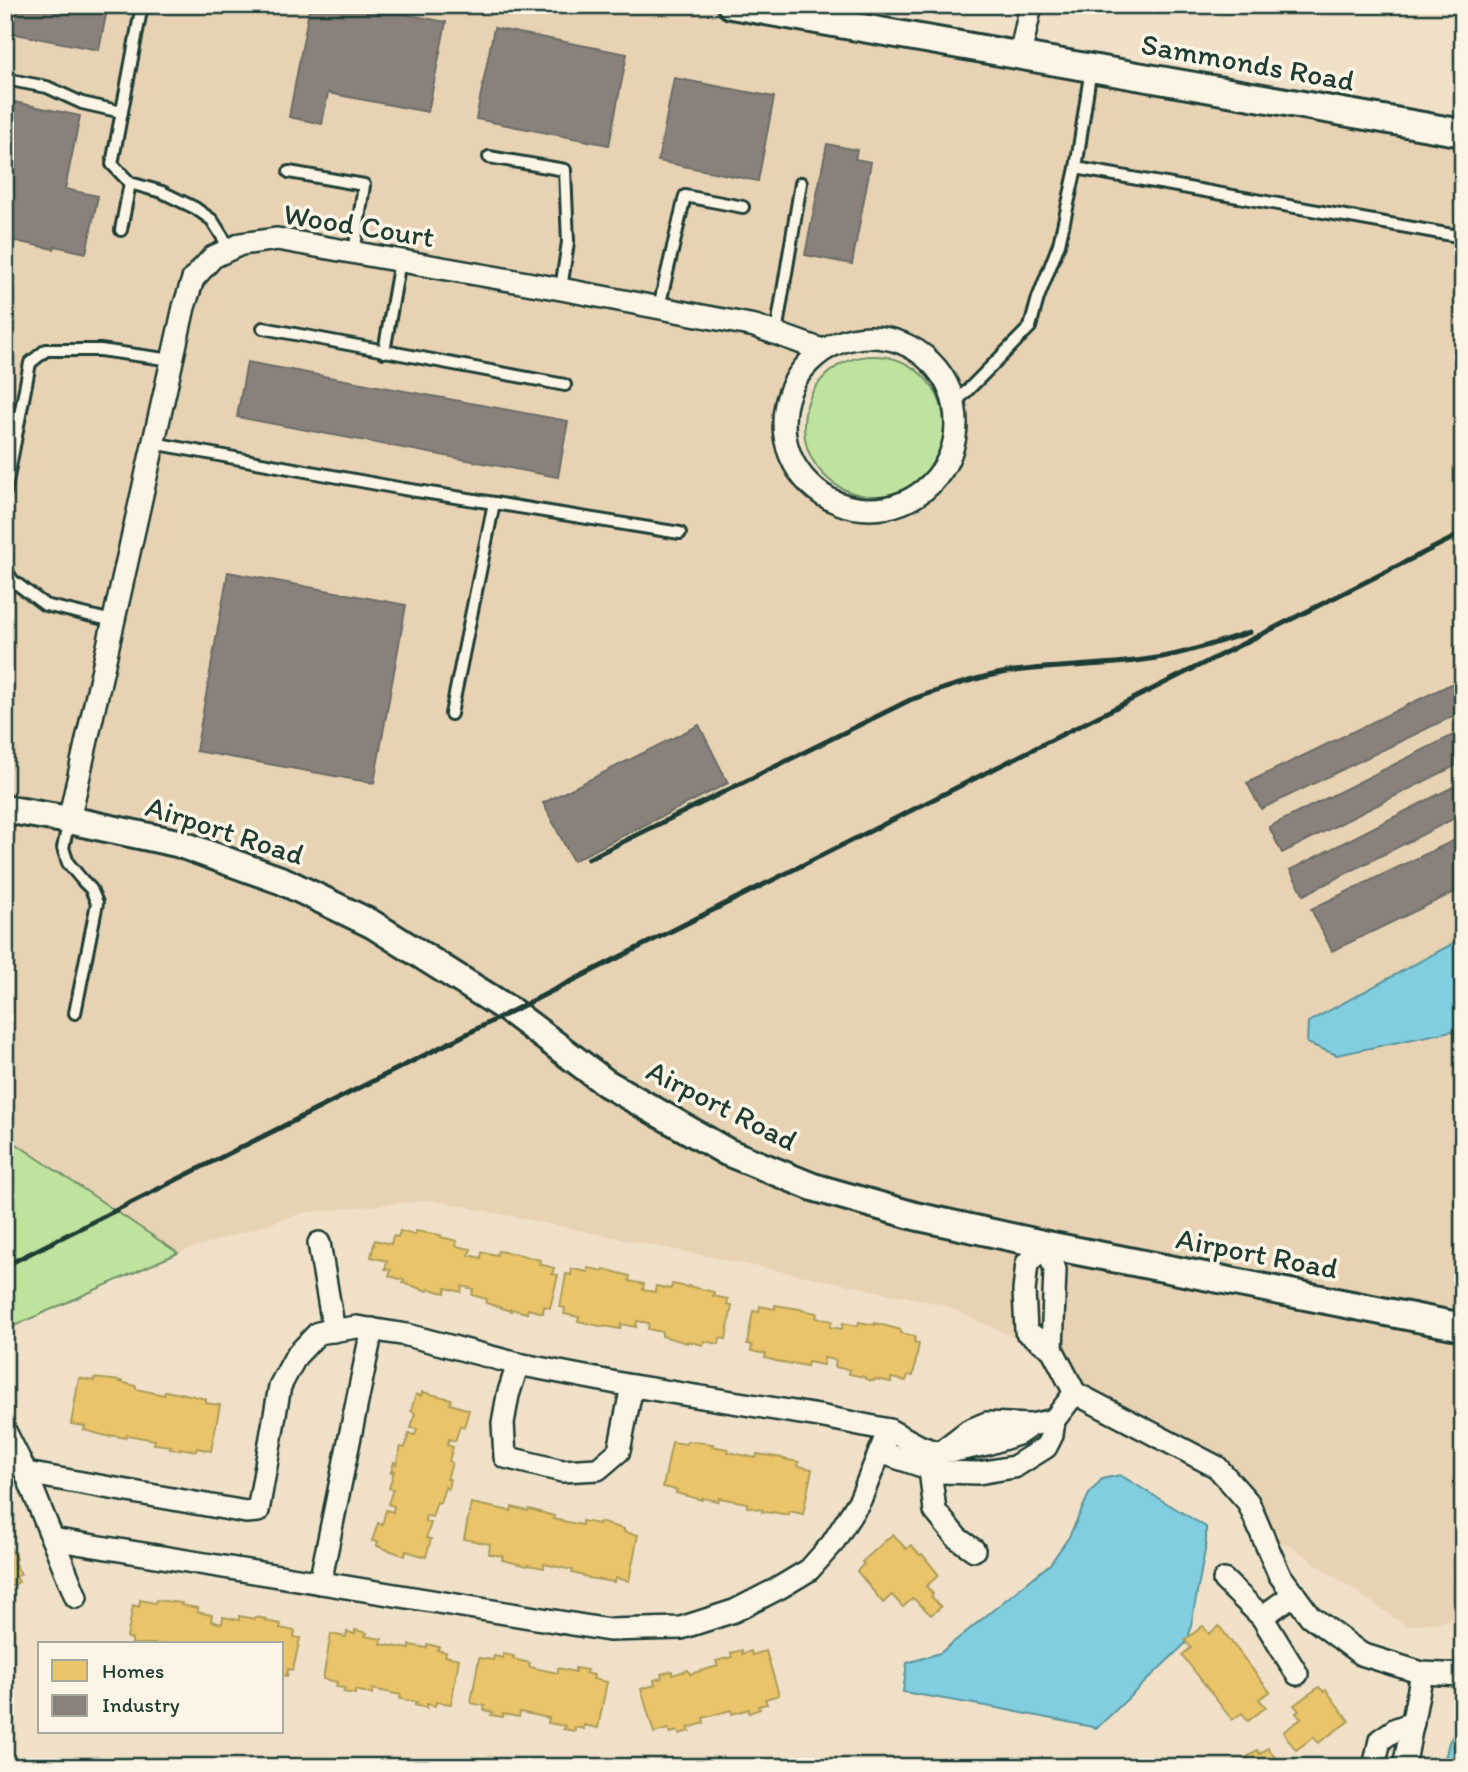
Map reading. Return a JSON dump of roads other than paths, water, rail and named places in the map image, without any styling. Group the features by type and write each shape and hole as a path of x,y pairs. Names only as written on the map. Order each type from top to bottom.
{"street":[{"name":"Sammonds Road","path":"732,5 1463,133"},
{"path":"1020,56 1031,5"},
{"name":"Wood Court","path":"69,820 184,307 193,279 213,257 241,244 277,239 755,326 822,350"},
{"path":"875,336 902,343 926,357 944,378 955,403 954,442 948,460 932,484 908,501 880,510 851,508 824,497 802,478 787,452 782,424 787,395 801,370 822,350 848,339 875,336"},
{"name":"Airport Road","path":"5,809 177,843 283,880 372,924 512,1012 606,1083 727,1152 813,1187 915,1216 1047,1245 1463,1327"},
{"path":"319,1243 334,1331"},
{"path":"1052,1349 1055,1270 1047,1245 1027,1264 1024,1291 1026,1331 1052,1349 1075,1393 1217,1467 1248,1502 1279,1574 1310,1616 1361,1654 1422,1673 1463,1675"},
{"path":"26,1473 246,1512 258,1511 281,1386 296,1356 318,1333 357,1327 407,1335 518,1364 889,1430 919,1447 935,1452 935,1511 957,1538 974,1550"},
{"path":"320,1583 372,1329"},
{"path":"518,1364 503,1423 505,1457 562,1471 598,1469 619,1451 632,1386"},
{"path":"880,1452 978,1473 1014,1467 1046,1447 1053,1427 1075,1393"},
{"path":"935,1464 954,1451 1018,1434 1031,1425 1053,1427"},
{"path":"52,1539 609,1630 681,1628 734,1611 809,1570 832,1544 860,1500 889,1430"},
{"path":"5,1431 26,1473 76,1597"},
{"path":"1224,1580 1262,1617 1297,1674"},
{"path":"1262,1617 1294,1594"},
{"path":"1404,1765 1422,1673"},
{"path":"1374,1767 1380,1740 1396,1729 1413,1723"}],"lane":[{"path":"142,5 112,164 130,183 162,192 195,208 212,220 230,249"},
{"path":"955,403 1030,327 1059,244 1076,168 1091,68"},
{"path":"5,79 47,87 82,103 122,112"},
{"path":"489,157 565,170 568,242 561,289"},
{"path":"1076,168 1452,235 1463,232"},
{"path":"289,172 364,185 354,253"},
{"path":"121,230 130,183"},
{"path":"776,333 801,183"},
{"path":"659,307 685,196 743,207"},
{"path":"384,352 400,261"},
{"path":"263,328 565,385"},
{"path":"5,493 30,363 46,350 100,350 172,360"},
{"path":"153,443 404,489 680,533"},
{"path":"451,714 494,503"},
{"path":"5,569 13,581 45,605 113,621"},
{"path":"69,820 63,848 68,863 91,888 97,903 75,1013"}],"water":[{"path":"1463,938 1463,1033 1451,1031 1337,1055 1307,1043 1308,1022"},
{"path":"1120,1475 1206,1527 1206,1545 1188,1641 1097,1728 903,1692 907,1663 940,1653 1050,1564 1069,1537 1089,1494 1102,1479"},
{"path":"1463,1721 1463,1767 1443,1767 1449,1742"}],"railway":[{"path":"5,1266 1463,533"},
{"path":"588,859 910,700 1007,672 1143,660 1184,652 1250,632"}]}
